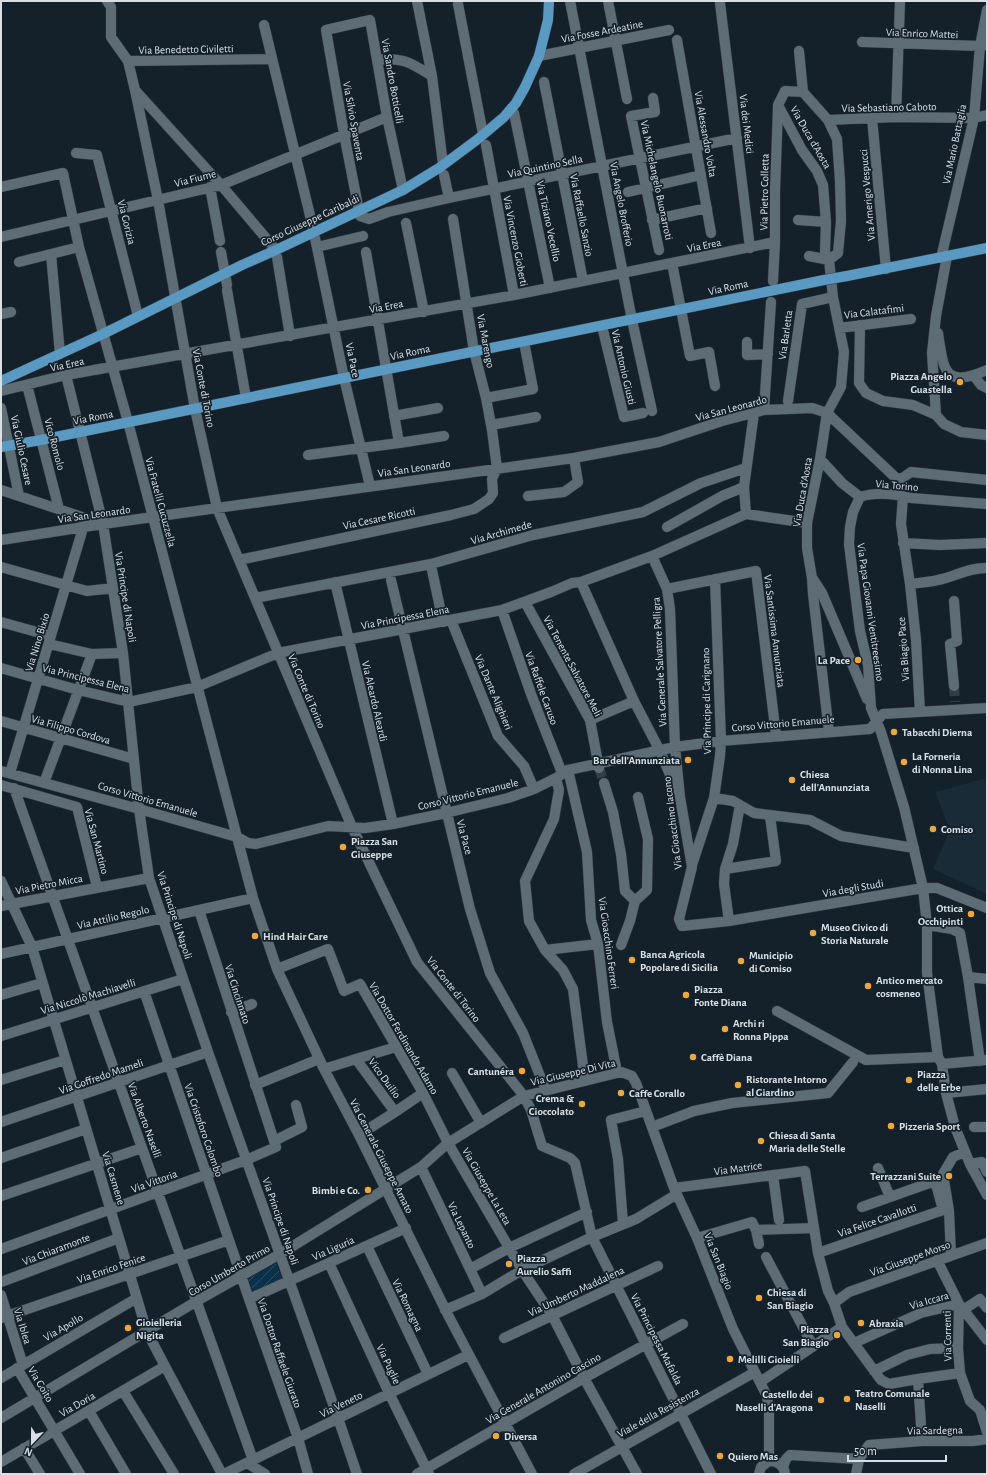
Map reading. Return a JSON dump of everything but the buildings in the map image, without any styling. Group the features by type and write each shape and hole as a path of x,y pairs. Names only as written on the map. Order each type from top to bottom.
{"main road":[{"name":"Corso Giuseppe Garibaldi","path":"1,381 103,334 225,274 315,239 403,190 444,170 504,117 516,103 539,56 548,20 549,1"},
{"path":"886,269 987,248"},
{"name":"Via Roma","path":"5,446 41,440 824,280 886,269"}],"street":[{"path":"107,1 111,7 111,37 128,62"},
{"path":"417,1 432,76 449,198"},
{"name":"Via Angelo Brofferio","path":"570,1 632,320 648,412"},
{"path":"608,1 627,100"},
{"path":"896,117 900,1"},
{"name":"Via dei Medici","path":"720,3 750,248"},
{"path":"458,4 484,134"},
{"name":"Via Mario Battaglia","path":"936,416 932,353 935,321 944,257 974,118 984,46 987,10"},
{"name":"Via Sandro Botticelli","path":"326,30 370,20 387,117 403,190"},
{"name":"Via Pace","path":"264,25 315,239 344,378 370,486"},
{"name":"Via Silvio Spaventa","path":"326,30 359,214"},
{"name":"Via Fosse Ardeatine","path":"539,56 670,30"},
{"name":"Via Alessandro Volta","path":"677,40 711,232"},
{"name":"Via Enrico Mattei","path":"862,42 899,45 984,46"},
{"path":"799,51 803,92"},
{"name":"Via Benedetto Civiletti","path":"134,90 128,62 272,59"},
{"path":"377,60 399,59 413,64 432,76"},
{"name":"Via Raffaello Sanzio","path":"544,82 583,281"},
{"path":"134,90 221,185 276,254 290,336"},
{"name":"Via Conte di Torino","path":"134,90 158,200 195,408 217,508 352,827 417,962 524,1096 531,1110 542,1146 570,1158 575,1162 592,1237"},
{"name":"Via Duca d'Aosta","path":"829,260 838,253 841,221 837,139 828,120 803,92 785,92 778,105 802,150 818,171 823,184 826,222 825,252 829,260 833,297 844,352 841,387 827,413 820,459 807,523 807,548 812,578 829,732"},
{"name":"Via Michelangelo Buonarroti","path":"652,98 655,112 631,116 659,250"},
{"name":"Via Pietro Colletta","path":"773,281 778,105"},
{"name":"Via Tiziano Vecellio","path":"514,113 550,288"},
{"name":"Via Sebastiano Caboto","path":"828,120 896,117 974,118 987,115"},
{"name":"Via Fiume","path":"1,237 221,185 387,117"},
{"name":"Via Amerigo Vespucci","path":"872,118 886,269"},
{"name":"Via Quintino Sella","path":"359,214 369,219 388,212 449,198 737,138"},
{"name":"Via Vincenzo Gioberti","path":"486,145 514,295"},
{"name":"Via Gorizia","path":"76,153 97,155 138,316"},
{"name":"Via Fratelli Cucuzzella","path":"1,187 63,173 79,247 128,422 237,838"},
{"path":"628,192 701,175"},
{"path":"210,188 220,241"},
{"path":"652,220 707,208"},
{"name":"Via Marengo","path":"452,219 474,351 486,398 497,468"},
{"path":"798,220 826,222"},
{"path":"406,222 424,312"},
{"path":"315,239 363,236"},
{"name":"Via Erea","path":"1,391 66,375 424,312 672,264 775,242"},
{"path":"19,262 79,247"},
{"path":"221,252 246,398"},
{"path":"366,252 399,443"},
{"path":"51,254 60,354"},
{"path":"809,256 829,260"},
{"path":"672,264 690,356 709,352 715,386"},
{"name":"Via Barletta","path":"788,401 802,304 833,297"},
{"path":"764,410 771,302"},
{"path":"1,314 11,312"},
{"name":"Via Calatafimi","path":"839,328 911,319"},
{"path":"935,321 942,360 946,371 954,377 964,378 974,376 987,370"},
{"path":"860,325 858,358 859,383 866,393 883,400 913,405 936,416 944,424 961,432 987,435"},
{"name":"Via Antonio Giusti","path":"602,326 624,417 648,412"},
{"path":"486,398 533,389 524,342"},
{"path":"747,342 747,355 768,354"},
{"name":"Via Principe di Napoli","path":"66,375 103,524 129,702 139,809 149,878 208,1052 357,1474"},
{"path":"974,376 981,386 987,388"},
{"name":"Vico Romolo","path":"27,385 59,509"},
{"name":"Via Giulio Cesare","path":"1,408 5,446 19,496"},
{"path":"394,416 438,408"},
{"name":"Via San Leonardo","path":"1,540 85,522 103,524 153,518 574,458 659,442 722,421 764,410 812,408 827,413"},
{"path":"754,413 744,486 746,514 807,523"},
{"path":"827,413 896,478 901,479 910,472 987,480"},
{"path":"491,425 536,417"},
{"path":"308,455 444,436"},
{"path":"528,496 564,492 578,482 574,458"},
{"name":"Via Torino","path":"820,459 842,483 860,496 868,494 903,496 911,498 987,504"},
{"name":"Via Cesare Ricotti","path":"239,560 474,509 489,499 493,493 492,479 497,468"},
{"name":"Via Archimede","path":"255,598 431,564 533,535 643,512 701,483 746,468"},
{"path":"667,527 722,496 744,486"},
{"path":"1,490 59,509 85,522"},
{"name":"Via Papa Giovanni Ventitreesimo","path":"860,496 853,512 849,544 860,631 868,665 871,708"},
{"name":"Via Biagio Pace","path":"903,496 901,524 910,584 916,640 920,712"},
{"name":"Via Principessa Elena","path":"1,668 78,690 129,702 197,687 278,653 502,610 572,583 581,582 652,556 746,514"},
{"name":"Via Nino Bixio","path":"6,772 24,728 85,522"},
{"path":"903,543 940,545 987,543"},
{"name":"Via Generale Salvatore Pelligra","path":"652,556 667,589 670,609 676,747"},
{"path":"1,567 87,591 113,588"},
{"path":"910,584 938,580 976,568 987,568"},
{"name":"Via Dante Alighieri","path":"432,570 447,621 498,736 524,766 534,789"},
{"name":"Via Santissima Annunziata","path":"667,589 756,571 776,736"},
{"name":"Via Papa Giovanni Ventitreesimo","path":"812,578 822,593 881,732 904,807 923,888 927,925 927,973 946,1093 955,1127 965,1152 987,1195"},
{"name":"Via Principe di Carignano","path":"692,867 714,798 720,756 721,741 715,579"},
{"name":"Via Pace","path":"391,580 404,628 446,813 470,909 490,973 523,1033 546,1091"},
{"name":"Via Aleardo Aleardi","path":"335,582 393,824"},
{"path":"581,582 634,701 660,751 680,797"},
{"path":"954,601 957,641 950,644 954,686"},
{"name":"Via Tenente Salvatore Meli","path":"525,602 590,720 599,765"},
{"name":"Via Raffele Caruso","path":"502,610 531,694 562,774"},
{"path":"1,622 92,654 122,653"},
{"path":"44,783 92,654"},
{"path":"590,720 634,701"},
{"name":"Corso Vittorio Emanuele","path":"6,772 139,809 237,838 248,843 256,844 328,826 337,825 365,828 446,813 508,798 534,789 562,774 676,747 721,741 870,729 883,714 920,712 955,706 987,708"},
{"name":"Via Filippo Cordova","path":"1,722 134,759"},
{"name":"Via Gioacchino Iacono","path":"676,747 680,797 692,867 679,919"},
{"path":"562,774 554,820 526,881 529,921 545,950 563,970 573,989 585,1081"},
{"name":"Via Gioacchino Ferreri","path":"562,774 573,790 587,852 591,920 598,944 607,1022 617,1072"},
{"path":"604,783 613,812 621,854 625,891 635,901"},
{"name":"Via San Martino","path":"1,785 77,807 97,887"},
{"name":"Via Alberto Naselli","path":"14,788 181,1256 250,1461"},
{"path":"559,790 573,790"},
{"path":"621,945 630,921 635,901 647,890 649,866 648,839 638,796"},
{"path":"714,798 733,802 754,813 810,820 841,836 914,848"},
{"path":"725,921 725,869 733,844 740,806"},
{"path":"725,869 776,861 770,816"},
{"name":"Via Generale Giuseppe Amato","path":"237,838 253,898 277,969 319,1059 406,1228 445,1310 532,1474"},
{"name":"Via Pietro Micca","path":"1,906 149,878"},
{"name":"Via Casmene","path":"1,881 32,947 147,1332 223,1474"},
{"name":"Via degli Studi","path":"679,919 682,926 725,921 923,888 937,888 987,908"},
{"name":"Via Attilio Regolo","path":"1,954 253,898"},
{"name":"Via Cincinnato","path":"199,910 274,1141"},
{"path":"777,1011 866,1060 984,1061 960,933 952,929 927,925"},
{"path":"545,950 598,944"},
{"name":"Via Dottor Ferdinando Adamo","path":"277,969 328,949 344,991 360,984 423,1093 448,1144"},
{"path":"968,977 987,979"},
{"name":"Via Niccolò Machiavelli","path":"1,1036 183,979"},
{"path":"1,995 42,983"},
{"name":"Via Cristoforo Colombo","path":"144,991 241,1276"},
{"path":"231,1012 252,1004"},
{"name":"Vico Duilio","path":"324,1069 396,1047"},
{"name":"Via Goffredo Mameli","path":"1,1122 208,1052"},
{"path":"255,1085 319,1059"},
{"name":"Vico Duilio","path":"356,1059 395,1112"},
{"path":"1,1080 65,1060"},
{"path":"652,1127 694,1111 732,1103 828,1093 853,1062"},
{"name":"Via Giuseppe Di Vita","path":"524,1096 617,1072 628,1074"},
{"path":"452,1073 481,1123"},
{"name":"Via San Biagio","path":"628,1074 632,1076 636,1083 676,1191 697,1238 733,1329 767,1396 769,1412 769,1461"},
{"path":"946,1093 987,1089"},
{"name":"Vico Duilio","path":"359,1135 423,1093"},
{"name":"Corso Umberto Primo","path":"1,1418 280,1254 421,1167 448,1144 524,1096"},
{"path":"246,1160 276,1147 274,1141 302,1127 296,1105"},
{"path":"623,1224 618,1159 611,1120 646,1111"},
{"path":"974,1127 987,1127"},
{"path":"1,1158 86,1129"},
{"name":"Via Giuseppe La Leta","path":"448,1144 524,1273 552,1316 637,1474"},
{"path":"1,1196 142,1148"},
{"path":"951,1256 943,1174 952,1157 965,1152"},
{"name":"Via Vittoria","path":"1,1249 246,1160"},
{"path":"970,1164 982,1162 987,1172"},
{"name":"Via Lepanto","path":"421,1167 482,1294"},
{"path":"878,1168 890,1197"},
{"name":"Via Matrice","path":"676,1191 805,1171 814,1228"},
{"path":"773,1175 780,1220"},
{"path":"862,1207 935,1181 946,1211"},
{"path":"445,1310 482,1294 592,1237 636,1219 676,1191"},
{"name":"Via Felice Cavallotti","path":"818,1253 946,1211"},
{"path":"470,1269 507,1244 586,1212"},
{"path":"697,1238 752,1222 756,1230 759,1244"},
{"name":"Via Liguria","path":"248,1299 406,1228"},
{"path":"756,1230 814,1228 818,1253 826,1284 838,1300 842,1327 858,1341 878,1369 881,1380 889,1384 960,1373"},
{"name":"Via Principessa Mafalda","path":"592,1237 711,1474"},
{"name":"Via Chiaramonte","path":"1,1282 119,1238"},
{"name":"Via Enrico Fenice","path":"4,1317 229,1240"},
{"name":"Via Giuseppe Morso","path":"838,1300 849,1292 987,1243"},
{"name":"Via Romagna","path":"367,1246 428,1374"},
{"path":"766,1257 812,1342"},
{"path":"937,1260 961,1307 987,1340"},
{"name":"Via Puglie","path":"329,1263 427,1471"},
{"name":"Via Umberto Maddalena","path":"504,1338 658,1266"},
{"name":"Via Dottor Raffaele Giurato","path":"241,1276 298,1438 308,1474"},
{"name":"Via Iblea","path":"1,1295 4,1317 20,1366"},
{"name":"Via Apollo","path":"1,1378 137,1298"},
{"name":"Via Iccara","path":"858,1341 921,1313 961,1307 980,1299 987,1308"},
{"name":"Via Correnti","path":"961,1307 958,1348 960,1373 970,1401 980,1410 987,1432"},
{"name":"Via Generale Antonino Cascino","path":"417,1474 427,1471 584,1378 683,1324"},
{"path":"760,1382 812,1342 842,1327"},
{"path":"878,1369 907,1354 930,1349 958,1348"},
{"name":"Via Veneto","path":"223,1474 468,1355"},
{"name":"Via Goito","path":"20,1366 35,1398 80,1474"},
{"name":"Via Doria","path":"1,1462 165,1366"},
{"name":"Viale della Resistenza","path":"574,1474 755,1372"},
{"path":"918,1379 922,1441"},
{"path":"123,1391 174,1474"},
{"path":"89,1411 126,1474"},
{"name":"Via Sardegna","path":"859,1459 870,1445 922,1441 974,1441 987,1439"},
{"path":"24,1448 40,1474"},
{"path":"784,1470 786,1459 790,1455 859,1459 856,1474"},
{"path":"250,1461 266,1474"},
{"path":"759,1474 761,1467 769,1461 780,1463 784,1470"}],"shaded area":[{"path":"983,779 987,781 987,894 933,869 950,830 935,792"},
{"path":"276,1263 282,1279 253,1292 248,1279"}],"tunnel":[{"path":"954,686 955,702"},
{"path":"599,768 604,783"}],"place":[{"name":"Piazza Angelo Guastella","path":"960,382"},
{"name":"La Pace","path":"858,660"},
{"name":"Tabacchi Dierna","path":"894,732"},
{"name":"Bar dell'Annunziata","path":"688,760"},
{"name":"La Forneria di Nonna Lina","path":"904,762"},
{"name":"Chiesa dell'Annunziata","path":"792,780"},
{"name":"Comiso","path":"933,829"},
{"name":"Piazza San Giuseppe","path":"343,847"},
{"name":"Ottica Occhipinti","path":"971,914"},
{"name":"Museo Civico di Storia Naturale","path":"813,933"},
{"name":"Hind Hair Care","path":"255,936"},
{"name":"Banca Agricola Popolare di Sicilia","path":"632,960"},
{"name":"Municipio di Comiso","path":"741,961"},
{"name":"Antico mercato cosmeneo","path":"868,986"},
{"name":"Piazza Fonte Diana","path":"686,995"},
{"name":"Archi ri Ronna Pippa","path":"725,1029"},
{"name":"Caffè Diana","path":"693,1057"},
{"name":"Cantunéra","path":"522,1071"},
{"name":"Piazza delle Erbe","path":"909,1080"},
{"name":"Ristorante Intorno al Giardino","path":"738,1085"},
{"name":"Caffe Corallo","path":"621,1093"},
{"name":"Crema & Cioccolato","path":"582,1104"},
{"name":"Pizzeria Sport","path":"891,1126"},
{"name":"Chiesa di Santa Maria delle Stelle","path":"761,1141"},
{"name":"Terrazzani Suite","path":"949,1176"},
{"name":"Bimbi e Co.","path":"368,1190"},
{"name":"Piazza Aurelio Saffi","path":"509,1264"},
{"name":"Chiesa di San Biagio","path":"759,1298"},
{"name":"Abraxia","path":"861,1323"},
{"name":"Gioielleria Nigita","path":"128,1328"},
{"name":"Piazza San Biagio","path":"837,1335"},
{"name":"Melilli Gioielli","path":"730,1359"},
{"name":"Teatro Comunale Naselli","path":"847,1399"},
{"name":"Castello dei Naselli d'Aragona","path":"821,1400"},
{"name":"Diversa","path":"496,1436"},
{"name":"Quiero Mas","path":"720,1456"}]}
